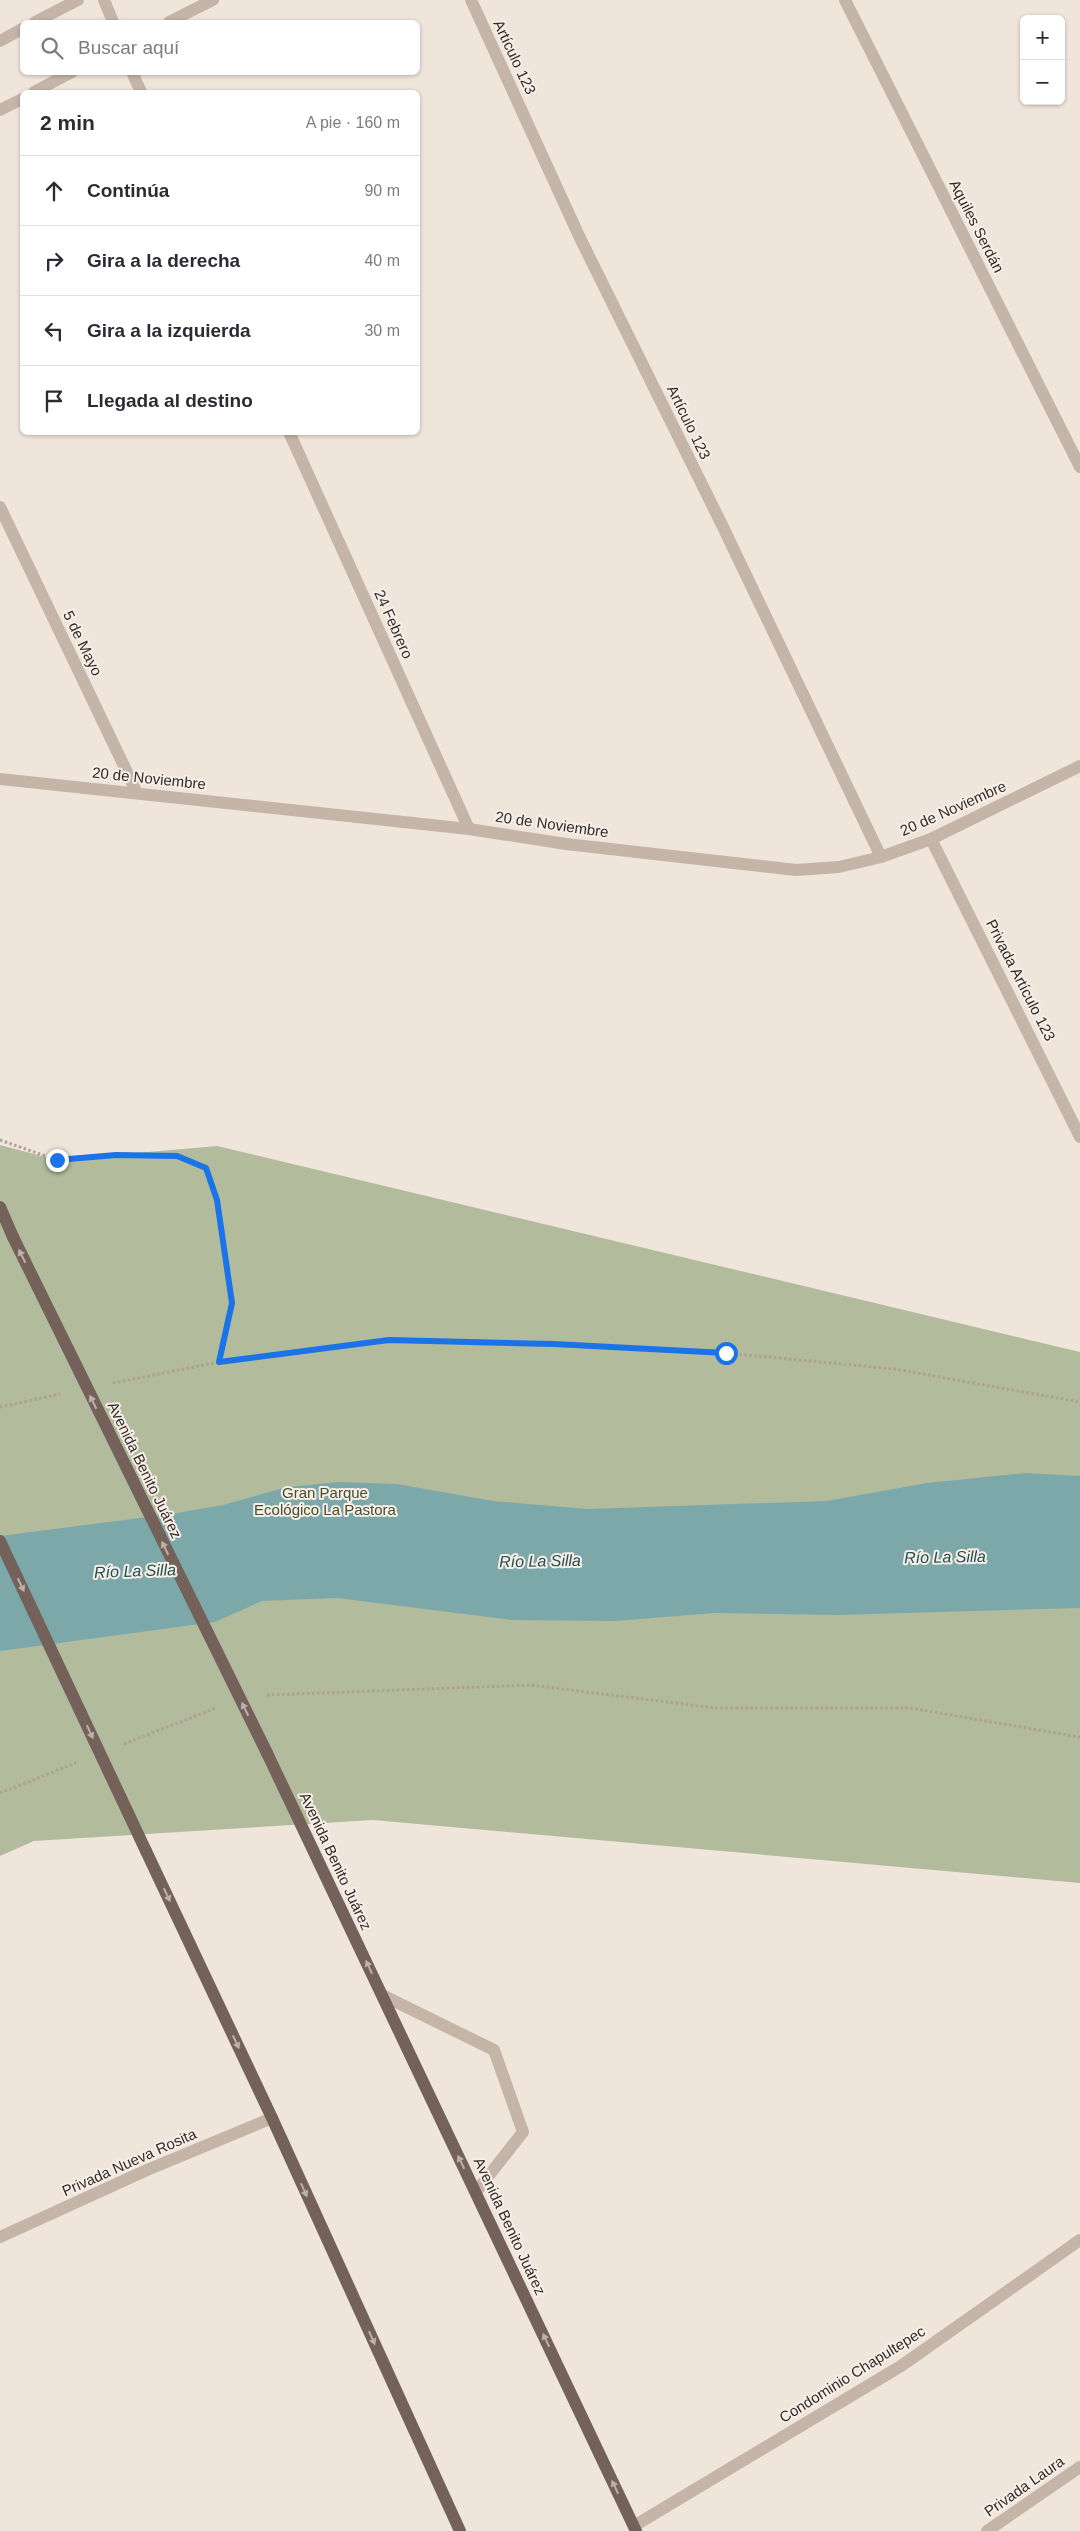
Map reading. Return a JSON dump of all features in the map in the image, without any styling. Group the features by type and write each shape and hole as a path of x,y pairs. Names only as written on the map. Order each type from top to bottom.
{"main road":[{"name":"Avenida Benito Juárez","path":"0,1207 13,1237 267,1753 635,2528"},
{"path":"0,1541 272,2118 460,2531"}],"street":[{"path":"39,20 78,0"},
{"path":"104,0 111,20"},
{"path":"173,20 213,0"},
{"name":"Artículo 123","path":"470,0 580,238 723,527 881,857"},
{"name":"Aquiles Serdán","path":"845,0 1080,467"},
{"path":"0,41 20,30"},
{"path":"38,90 66,75"},
{"path":"133,75 140,90"},
{"path":"0,110 20,100"},
{"name":"24 Febrero","path":"290,435 469,829"},
{"name":"5 de Mayo","path":"0,507 137,793"},
{"name":"20 de Noviembre","path":"0,779 469,829 566,844 796,870 839,867 881,857 931,839 1080,766"},
{"name":"Privada Artículo 123","path":"931,839 1080,1137"},
{"path":"382,1995 494,2050 523,2132 476,2192"},
{"name":"Privada Nueva Rosita","path":"0,2237 147,2170 272,2118"},
{"name":"Condominio Chapultepec","path":"635,2528 900,2366 1080,2240"},
{"name":"Privada Laura","path":"987,2531 1080,2467"}],"path":[{"path":"0,1140 57,1160 116,1155 177,1156 206,1168 217,1200 232,1303 219,1362"},
{"path":"110,1383 219,1362 389,1340 554,1344 726,1353 895,1369 1080,1402"},
{"path":"0,1407 65,1392"},
{"path":"258,1695 531,1685 715,1708 910,1708 1080,1736"},
{"path":"119,1746 220,1706"},
{"path":"0,1793 83,1760"}],"green space":[{"name":"Gran Parque Ecológico La Pastora","path":"0,1145 57,1160 217,1146 1080,1352 1080,1883 373,1820 34,1841 0,1856"}],"water":[{"name":"Río La Silla","path":"1026,1473 1080,1476 1080,1608 837,1615 715,1613 615,1621 511,1620 337,1598 262,1601 215,1622 0,1651 0,1536 171,1514 223,1505 287,1487 339,1482 397,1484 493,1501 588,1509 826,1501 927,1483"}],"route":[{"path":"57,1160 116,1155 177,1156 206,1168 217,1200 232,1303 219,1362 389,1340 554,1344 726,1353"}]}
